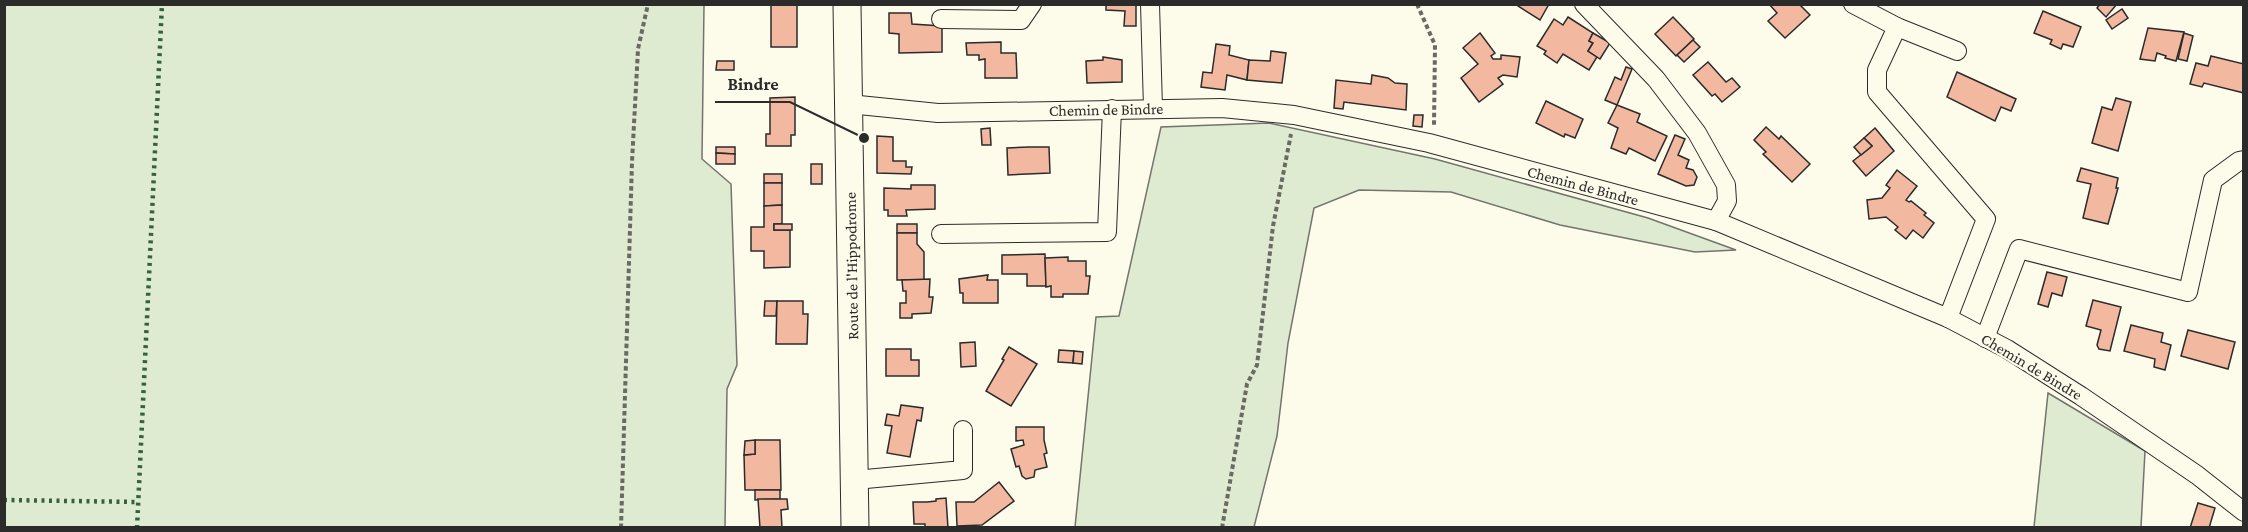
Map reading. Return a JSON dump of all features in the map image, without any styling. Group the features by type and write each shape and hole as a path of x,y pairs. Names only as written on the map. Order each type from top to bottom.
{"main road":[{"name":"Route de l'Hippodrome","path":"847,4 855,528"}],"street":[{"path":"941,19 1021,20 1032,4"},
{"path":"1150,4 1153,108"},
{"path":"1584,4 1656,79 1697,133 1726,185 1728,201 1716,221"},
{"path":"1852,4 1897,27 1957,51"},
{"path":"1897,27 1877,70 1877,92 1986,219 1948,318"},
{"name":"Chemin de Bindre","path":"849,104 938,113 1222,108 1294,115 1429,143 1716,221 1948,318 1985,338 2081,396 2197,475 2244,512"},
{"path":"941,234 1107,232 1112,109"},
{"path":"1985,338 2019,249 2188,292 2213,180 2239,161 2244,160"},
{"path":"855,480 963,470 963,430"}],"path":[{"path":"621,528 632,162 638,49 648,4"},
{"path":"1417,4 1434,45 1435,120 1429,143"},
{"path":"1222,528 1247,384 1257,365 1273,226 1294,115"}],"green space":[{"path":"4,5 704,5 702,159 731,184 737,365 727,389 725,527 5,527"},
{"path":"1269,123 1435,159 1648,218 1736,250 1695,252 1560,225 1451,192 1359,190 1314,208 1288,343 1277,436 1254,527 1075,527 1096,317 1119,316 1161,127"},
{"path":"2048,393 2145,451 2141,527 2034,527"}],"building":[{"path":"771,4 797,4 797,47 771,47"},
{"path":"1106,4 1136,5 1136,26 1124,26 1125,11 1106,10"},
{"path":"1519,4 1549,4 1540,20 1518,6"},
{"path":"1769,4 1799,4 1810,15 1785,38 1768,21 1777,13"},
{"path":"2100,4 2117,4 2106,17 2097,8"},
{"path":"2122,9 2128,18 2112,29 2106,20"},
{"path":"2043,11 2081,27 2073,47 2063,44 2061,49 2050,44 2052,40 2034,33"},
{"path":"889,13 911,13 912,24 942,26 942,52 899,53 899,34 889,33"},
{"path":"1568,17 1593,33 1589,41 1593,43 1588,51 1597,57 1589,70 1563,54 1557,63 1544,54 1546,51 1537,46 1554,19 1563,25"},
{"path":"1673,17 1694,39 1676,56 1655,34"},
{"path":"2148,28 2184,32 2176,61 2157,53 2155,61 2140,59"},
{"path":"1480,33 1495,53 1491,56 1493,59 1501,59 1501,55 1520,57 1517,77 1503,75 1498,78 1503,84 1479,102 1461,78 1478,64 1463,48"},
{"path":"1593,33 1610,43 1600,59 1588,51 1593,43 1589,41"},
{"path":"2184,33 2193,36 2187,61 2178,59"},
{"path":"1693,40 1700,47 1684,62 1677,55"},
{"path":"1001,42 1001,53 1016,53 1017,78 985,78 985,59 979,60 979,55 967,55 966,43"},
{"path":"1216,44 1230,46 1229,55 1249,60 1247,80 1227,75 1225,90 1201,87 1203,72 1212,73"},
{"path":"1271,51 1286,53 1282,83 1247,80 1249,60 1270,61"},
{"path":"2211,56 2244,64 2244,93 2204,83 2202,87 2190,84 2196,63 2208,66"},
{"path":"1103,57 1122,60 1122,82 1087,83 1086,61 1103,60"},
{"path":"717,61 734,61 734,70 716,70"},
{"path":"1708,62 1726,82 1732,78 1740,87 1722,102 1715,94 1712,96 1693,75"},
{"path":"1626,67 1632,69 1617,105 1605,100 1615,77 1621,80"},
{"path":"1957,72 2016,99 2011,111 2001,107 1995,121 1947,97"},
{"path":"1372,75 1388,78 1395,83 1407,84 1406,110 1344,102 1343,109 1334,108 1336,80 1371,84"},
{"path":"795,97 795,135 791,135 791,146 766,146 766,134 770,134 770,98"},
{"path":"2116,98 2131,102 2118,151 2092,143 2102,107 2112,110"},
{"path":"1546,101 1583,119 1575,138 1565,134 1564,137 1536,123"},
{"path":"1617,105 1640,114 1637,122 1667,136 1655,161 1629,148 1626,154 1611,148 1618,128 1608,123"},
{"path":"1414,115 1423,115 1422,127 1413,126"},
{"path":"1766,127 1779,139 1781,136 1810,164 1792,182 1763,154 1766,152 1754,140"},
{"path":"990,128 991,145 982,145 981,129"},
{"path":"1875,128 1894,151 1866,176 1853,161 1872,146 1864,138"},
{"path":"1675,135 1685,139 1678,155 1689,160 1686,168 1693,170 1697,177 1694,185 1686,186 1658,174"},
{"path":"877,136 893,137 893,161 906,161 906,167 912,167 911,174 877,173"},
{"path":"1864,138 1872,146 1861,155 1854,147"},
{"path":"716,147 735,147 735,154 716,153"},
{"path":"1049,147 1050,173 1008,175 1007,148"},
{"path":"716,153 735,154 735,164 716,164"},
{"path":"811,164 822,164 822,184 811,184"},
{"path":"2081,168 2118,178 2116,188 2118,188 2108,224 2083,218 2091,184 2077,181"},
{"path":"1897,170 1917,186 1906,200 1911,201 1926,213 1924,215 1934,223 1923,238 1913,230 1906,239 1895,230 1898,227 1886,217 1869,219 1867,200 1882,198 1890,188 1886,185"},
{"path":"764,174 782,174 782,183 764,183"},
{"path":"764,183 782,183 782,205 764,206"},
{"path":"911,185 935,185 935,209 906,210 907,216 888,216 888,210 884,210 884,188 911,189"},
{"path":"782,205 782,224 774,224 774,230 790,230 790,267 764,268 764,251 751,251 751,227 764,227 764,206"},
{"path":"774,224 792,224 792,230 774,230"},
{"path":"897,224 917,224 917,233 897,233"},
{"path":"897,233 917,233 917,244 924,252 924,280 897,280"},
{"path":"1045,254 1046,286 1027,286 1027,274 1002,274 1002,255"},
{"path":"1068,257 1068,261 1086,261 1086,276 1090,276 1088,294 1063,294 1063,297 1051,297 1051,286 1046,287 1045,258"},
{"path":"2047,272 2067,277 2062,296 2052,293 2048,307 2038,304"},
{"path":"988,275 987,280 998,280 998,303 963,303 959,279"},
{"path":"930,279 929,297 933,297 931,313 912,314 912,318 900,318 900,303 906,303 906,291 903,291 902,280"},
{"path":"2093,300 2121,307 2110,351 2099,349 2097,345 2101,330 2086,326"},
{"path":"765,301 777,301 776,316 764,316"},
{"path":"777,301 803,301 803,314 808,314 807,344 776,344"},
{"path":"2131,325 2163,333 2161,342 2171,345 2165,370 2154,367 2155,359 2124,351"},
{"path":"2188,330 2235,342 2228,369 2181,356"},
{"path":"975,342 976,366 961,367 960,343"},
{"path":"1009,347 1037,364 1011,406 986,391"},
{"path":"886,349 911,349 911,360 919,360 919,376 886,376"},
{"path":"1059,350 1074,351 1073,363 1058,362"},
{"path":"1074,351 1083,352 1082,364 1073,363"},
{"path":"901,405 923,408 921,421 917,420 910,457 887,453 892,426 885,425 887,414 899,416"},
{"path":"1016,427 1044,427 1047,453 1044,454 1047,467 1035,470 1034,477 1026,479 1022,476 1019,466 1016,467 1011,449 1024,445 1023,440 1016,441"},
{"path":"755,440 780,440 781,490 745,490 744,455 755,454"},
{"path":"755,440 755,454 744,455 745,441"},
{"path":"999,482 1014,501 982,525 957,526 956,502 974,502"},
{"path":"755,490 780,490 780,499 755,500"},
{"path":"946,498 948,528 925,528 925,524 914,524 913,502"},
{"path":"758,499 787,499 788,509 781,510 782,528 760,528"},
{"path":"2198,503 2215,508 2209,528 2190,528"}],"hedge":[{"path":"137,528 162,4"},
{"path":"4,500 138,502"}],"place":[{"name":"Bindre","path":"864,138"}]}
